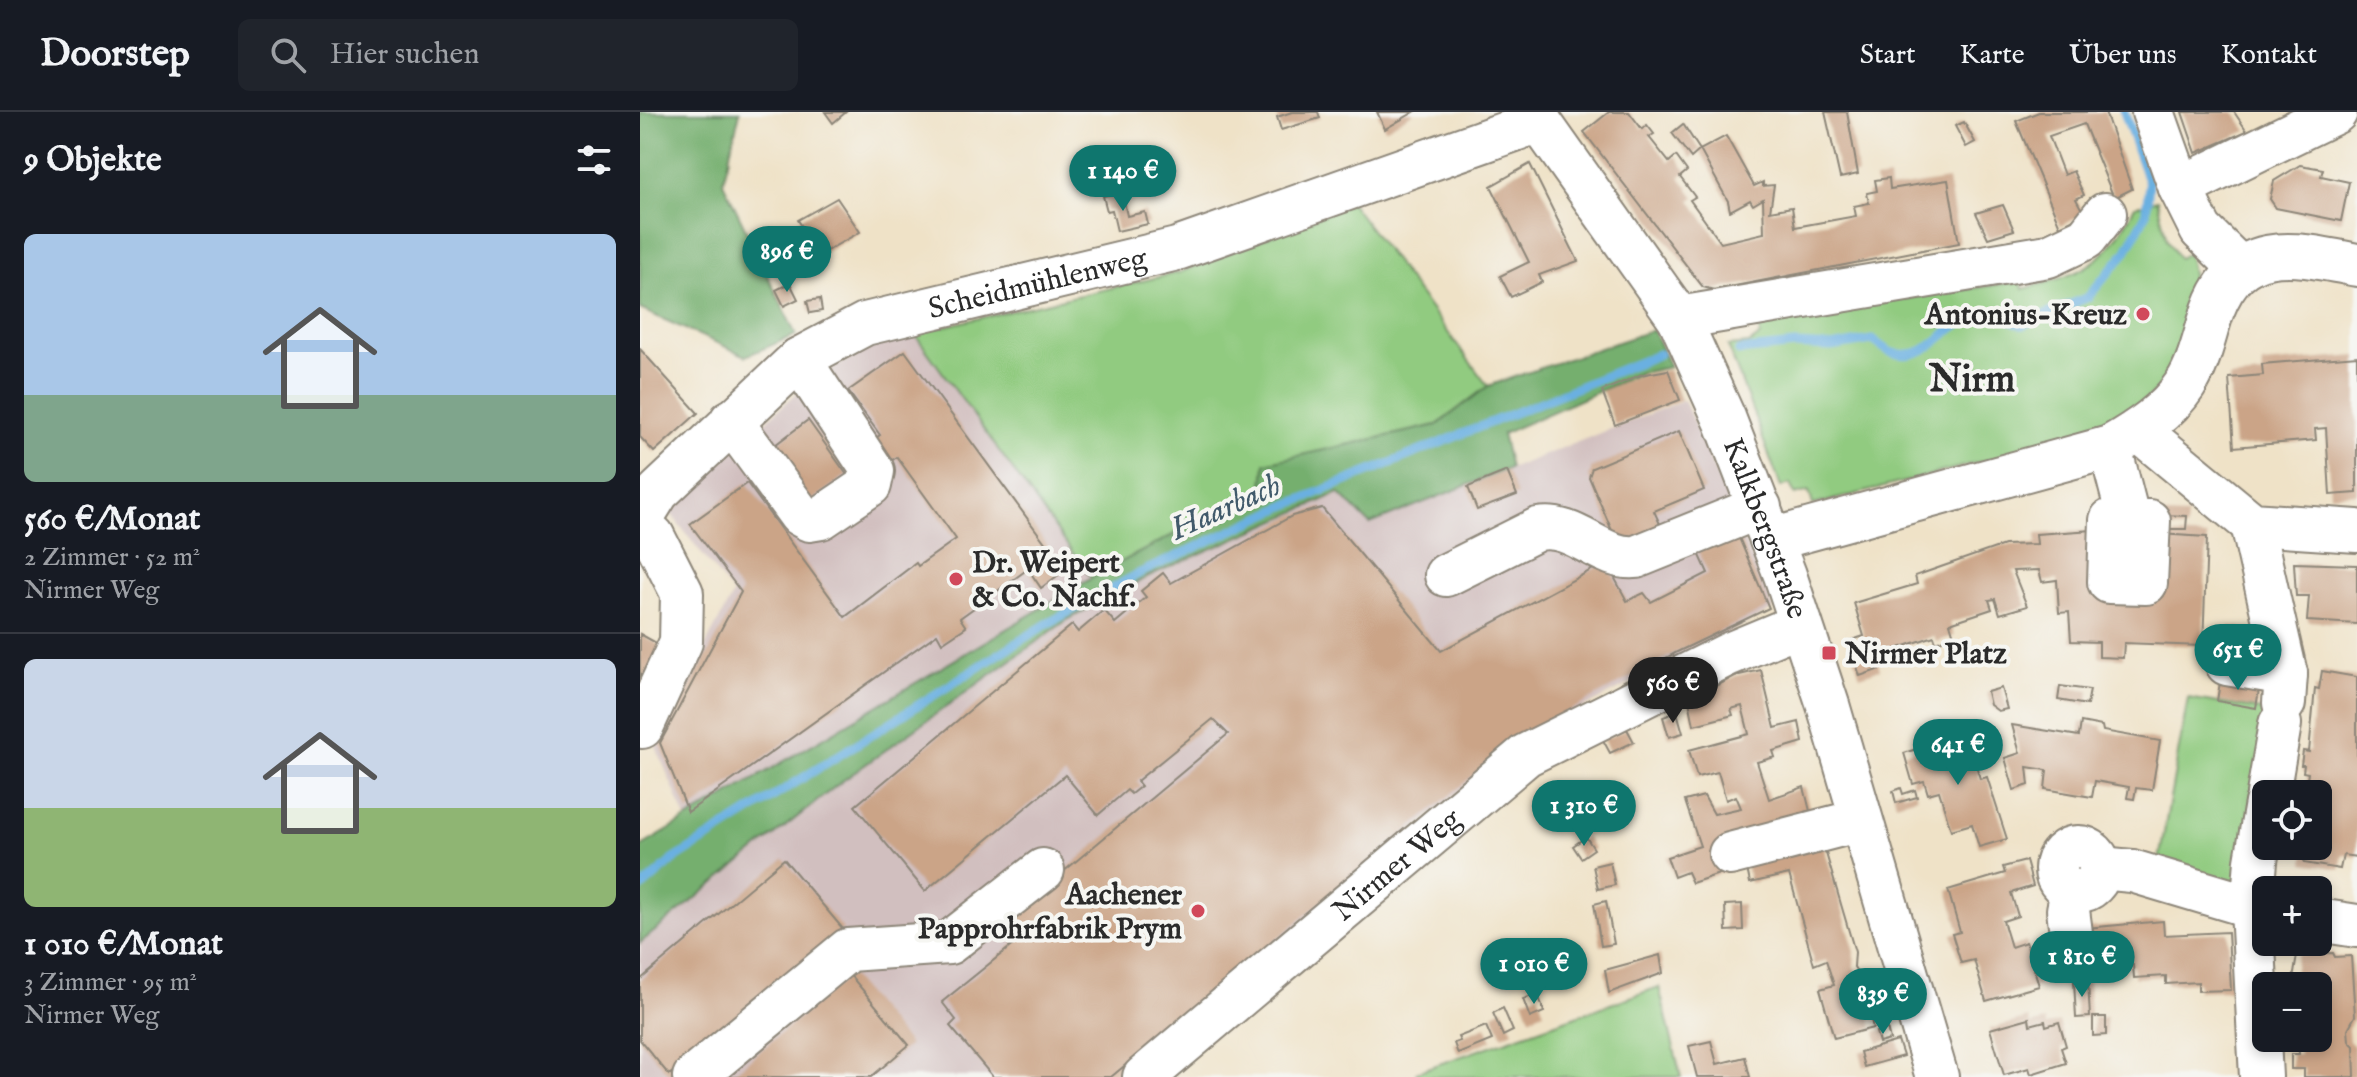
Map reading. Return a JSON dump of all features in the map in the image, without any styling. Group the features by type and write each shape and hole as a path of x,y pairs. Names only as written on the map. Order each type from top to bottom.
{"street":[{"path":"2153,112 2180,188 2201,230 2240,268"},
{"path":"2180,188 2336,112"},
{"name":"Kalkbergstraße","path":"1537,116 1679,318 1766,523 1801,624 1937,1077"},
{"name":"Scheidmühlenweg","path":"640,523 658,492 799,359 865,324 1177,249 1537,116"},
{"path":"1679,318 2048,256 2086,238 2105,214"},
{"path":"1446,575 1538,529 1552,526 1627,558 2124,438 2184,386 2199,359 2223,287 2240,268 2264,255 2301,254 2357,265"},
{"path":"731,421 800,515 809,520 821,518 870,485 873,471 799,359"},
{"path":"2124,438 2129,521"},
{"path":"2124,438 2252,524 2357,531"},
{"path":"640,523 653,536 682,593 681,642 642,727"},
{"path":"2252,524 2284,701 2270,780"},
{"name":"Nirmer Weg","path":"1144,1077 1526,755 1729,654 1801,624"},
{"path":"2227,664 2284,701"},
{"path":"1730,854 1861,820"},
{"path":"694,1077 848,950 949,943 1043,870"},
{"path":"2074,956 2068,910 2086,879 2132,871 2252,908"},
{"path":"2332,922 2357,926"},
{"path":"2260,956 2261,1076"}],"shaded area":[{"path":"914,333 1091,578 687,821 654,742 733,594 668,510 812,379 875,346"},
{"path":"1684,400 1774,609 1517,742 1123,1077 640,1077 640,943 841,782 1067,620 1151,575 1339,493 1370,524"}],"green space":[{"path":"640,112 740,112 723,182 796,335 746,356 640,309"},
{"path":"2157,200 2167,240 2179,258 2188,253 2193,281 2193,308 2188,333 2166,378 2128,415 2103,430 2077,439 1813,505 1809,491 1795,495 1790,484 1781,487 1728,346 1749,344 1760,336 1759,321 2021,281 2023,289 2062,278 2091,264 2103,254 2114,242 2135,206"},
{"path":"1351,203 1488,386 1437,425 1266,463 1263,488 1091,578 914,333 1181,272"},
{"path":"1653,330 1670,367 1640,373 1502,434 1510,468 1370,524 1339,493 1151,575 1067,620 841,782 640,943 640,847 1102,572 1263,488 1265,463 1437,425 1488,386"},
{"path":"2188,698 2273,712 2261,780 2252,780 2252,831 2244,876 2229,887 2158,866"},
{"path":"1659,987 1681,1077 1418,1077 1416,1072"}],"building":[{"path":"825,112 846,112 833,123"},
{"path":"1292,112 1318,112 1320,118 1281,130 1277,117"},
{"path":"1377,112 1414,112 1385,129"},
{"path":"1609,112 1629,112 1642,129 1647,125 1654,134 1649,137 1669,162 1676,156 1687,171 1680,177 1695,197 1690,200 1721,243 1764,233 1763,199 1753,205 1750,200 1730,211 1728,201 1700,150 1726,136 1754,186 1763,182 1763,186 1774,185 1770,211 1792,207 1795,227 1856,216 1854,206 1869,203 1867,193 1877,191 1875,180 1889,178 1890,189 1948,180 1959,243 1714,290 1703,287 1584,132"},
{"path":"1825,112 1847,112 1858,174 1840,178"},
{"path":"2039,112 2105,112 2132,189 2114,198 2084,124 2049,136 2064,175 2073,171 2084,195 2076,199 2084,214 2060,226 2016,121"},
{"path":"2182,112 2234,112 2247,131 2196,153"},
{"path":"1964,122 1975,142 1966,147 1955,126"},
{"path":"1683,124 1700,150 1691,158 1672,133"},
{"path":"1530,164 1578,261 1539,275 1542,282 1511,297 1500,276 1529,262 1491,186"},
{"path":"2300,165 2323,169 2321,176 2349,182 2341,221 2276,208 2270,199 2274,181"},
{"path":"1122,192 1127,216 1145,212 1148,224 1117,231 1112,210 1107,211 1103,196"},
{"path":"837,198 860,232 821,254 824,260 803,274 788,251 809,237 798,220"},
{"path":"2003,205 2014,230 1988,238 1976,213"},
{"path":"790,283 798,299 784,306 776,290"},
{"path":"820,299 822,311 810,313 807,301"},
{"path":"640,349 698,413 654,452 640,437"},
{"name":"Dr. Weipert & Co. Nachf.","path":"905,351 1065,570 1041,588 1028,569 960,618 966,627 942,643 937,634 688,812 660,743 741,592 690,524 747,483 845,617 916,563 918,566 956,539 897,457 888,463 872,441 880,435 848,391"},
{"path":"2357,356 2357,493 2330,495 2326,428 2315,429 2316,440 2234,447 2229,378 2263,375 2262,364"},
{"path":"1668,370 1680,400 1615,425 1602,391 1640,375"},
{"path":"808,420 847,475 806,505 767,451"},
{"path":"1679,431 1704,490 1654,511 1665,535 1616,540 1589,477 1592,468"},
{"path":"1507,471 1517,495 1477,510 1468,487"},
{"path":"1322,508 1441,651 1606,562 1627,601 1644,593 1651,602 1708,573 1698,551 1737,533 1769,608 1677,652 1516,740 1111,1077 993,1077 950,1026 956,1020 942,1002 1015,943 1001,924 1228,734 1213,719 1137,781 1141,786 1131,794 1127,790 1098,815 1065,775 925,891 855,806 1072,625 1078,632 1104,610 1115,623 1146,597 1141,591 1163,573 1171,583 1292,516"},
{"path":"2164,515 2187,516 2186,529 2164,529"},
{"path":"2093,530 2207,537 2203,646 2124,643 2123,658 2099,657 2099,642 2071,641 2069,612 2059,613 2057,580 2042,582 2039,570 2013,571 2027,606 2000,614 1995,599 1989,600 1992,609 1950,623 1954,636 1936,642 1934,636 1876,656 1880,669 1860,676 1849,641 1864,636 1854,603 1917,584 1915,576 2004,545 2037,544 2036,534"},
{"path":"2294,563 2357,565 2357,624 2307,621 2309,596 2296,596"},
{"path":"2230,626 2268,632 2264,657 2226,651"},
{"path":"640,634 669,650 640,685"},
{"path":"1761,670 1775,728 1799,722 1803,742 1773,751 1775,757 1757,762 1769,799 1804,787 1811,815 1728,871 1692,883 1687,872 1674,877 1667,857 1700,846 1685,801 1704,796 1714,814 1741,808 1736,796 1726,800 1718,772 1697,777 1689,750 1749,734 1742,706 1731,709 1733,715 1694,725 1689,701 1735,676"},
{"path":"2322,671 2357,677 2357,857 2343,855 2340,869 2304,863 2304,860 2332,860 2332,780 2307,780 2308,773 2303,772 2304,765 2301,765 2303,751 2309,752 2315,688 2319,689"},
{"path":"2221,676 2260,683 2256,708 2217,701"},
{"path":"2060,686 2090,690 2087,705 2058,700"},
{"path":"2001,688 2007,709 1998,711 1990,705 1987,692"},
{"path":"1677,712 1683,733 1669,737 1663,717"},
{"path":"2081,722 2102,726 2103,731 2160,741 2152,790 2136,788 2134,799 2127,798 2129,787 2095,781 2092,797 2045,789 2047,770 2027,767 2029,785 2014,790 2005,758 2020,753 2012,725 2079,736"},
{"path":"1627,729 1634,742 1610,753 1603,740"},
{"path":"1967,733 1980,779 1987,777 2007,839 1979,847 1972,824 1951,830 1939,791 1928,794 1924,781 1913,784 1904,753"},
{"path":"1901,788 1903,794 1915,790 1917,797 1896,803 1893,791"},
{"path":"1586,837 1594,849 1581,858 1573,846"},
{"path":"1823,843 1855,952 1854,967 1861,978 1873,1028 1834,1038 1820,989 1834,985 1826,960 1814,965 1789,874 1750,883 1745,859"},
{"path":"784,859 843,929 669,1075 640,1040 640,980"},
{"path":"2026,861 2033,886 2011,893 2018,916 2003,921 2011,947 2026,942 2039,986 1986,1001 1974,960 1961,963 1952,934 1960,932 1948,890 2005,873 2003,867"},
{"path":"1610,862 1615,885 1598,889 1593,866"},
{"path":"1606,901 1614,944 1601,946 1594,904"},
{"path":"1742,904 1743,930 1726,931 1725,905"},
{"path":"2163,921 2164,935 2228,932 2231,990 2198,991 2198,982 2166,984 2166,976 2134,978 2133,965 2101,967 2101,954 2087,954 2086,928"},
{"path":"2332,953 2335,957 2351,956 2355,1016 2348,1029 2349,1041 2354,1046 2355,1077 2304,1077 2304,1069 2291,1069 2291,1054 2332,1052 2332,972 2294,972 2297,956 2332,956"},
{"path":"1660,955 1663,973 1609,993 1605,970"},
{"path":"850,975 909,1045 871,1077 729,1077"},
{"path":"2074,981 2088,981 2090,1017 2076,1018"},
{"path":"1538,994 1544,1012 1530,1018 1523,999"},
{"path":"1503,1008 1513,1031 1503,1036 1493,1013"},
{"path":"2093,1017 2106,1017 2106,1035 2093,1036"},
{"path":"2029,1018 2030,1025 2045,1021 2046,1026 2059,1022 2066,1046 2061,1048 2066,1063 2031,1074 2029,1068 2004,1075 1990,1029"},
{"path":"1486,1026 1492,1040 1458,1054 1454,1043 1460,1041 1458,1037"},
{"path":"1887,1028 1890,1040 1879,1043 1876,1032"},
{"path":"1711,1041 1717,1064 1745,1057 1750,1077 1697,1077 1689,1046"},
{"path":"1898,1041 1903,1056 1864,1067 1860,1052"}],"waterway":[{"name":"Haarbach","path":"1739,351 1795,345 1831,347 1872,340 1893,353 1910,354 1925,349 1964,321 1979,315 1998,316 2022,325 2088,297 2126,252 2146,214 2149,183 2124,112"},
{"name":"Haarbach","path":"640,889 673,860 1045,625 1140,573 1285,506 1659,354"}],"place":[{"name":"Antonius-Kreuz","path":"2143,314"},
{"name":"Dr. Weipert & Co. Nachf.","path":"956,579"},
{"name":"Nirmer Platz","path":"1829,653"},
{"name":"Aachener Papprohrfabrik Prym","path":"1198,911"}],"district":[{"name":"Nirm","path":"1972,378"}]}
